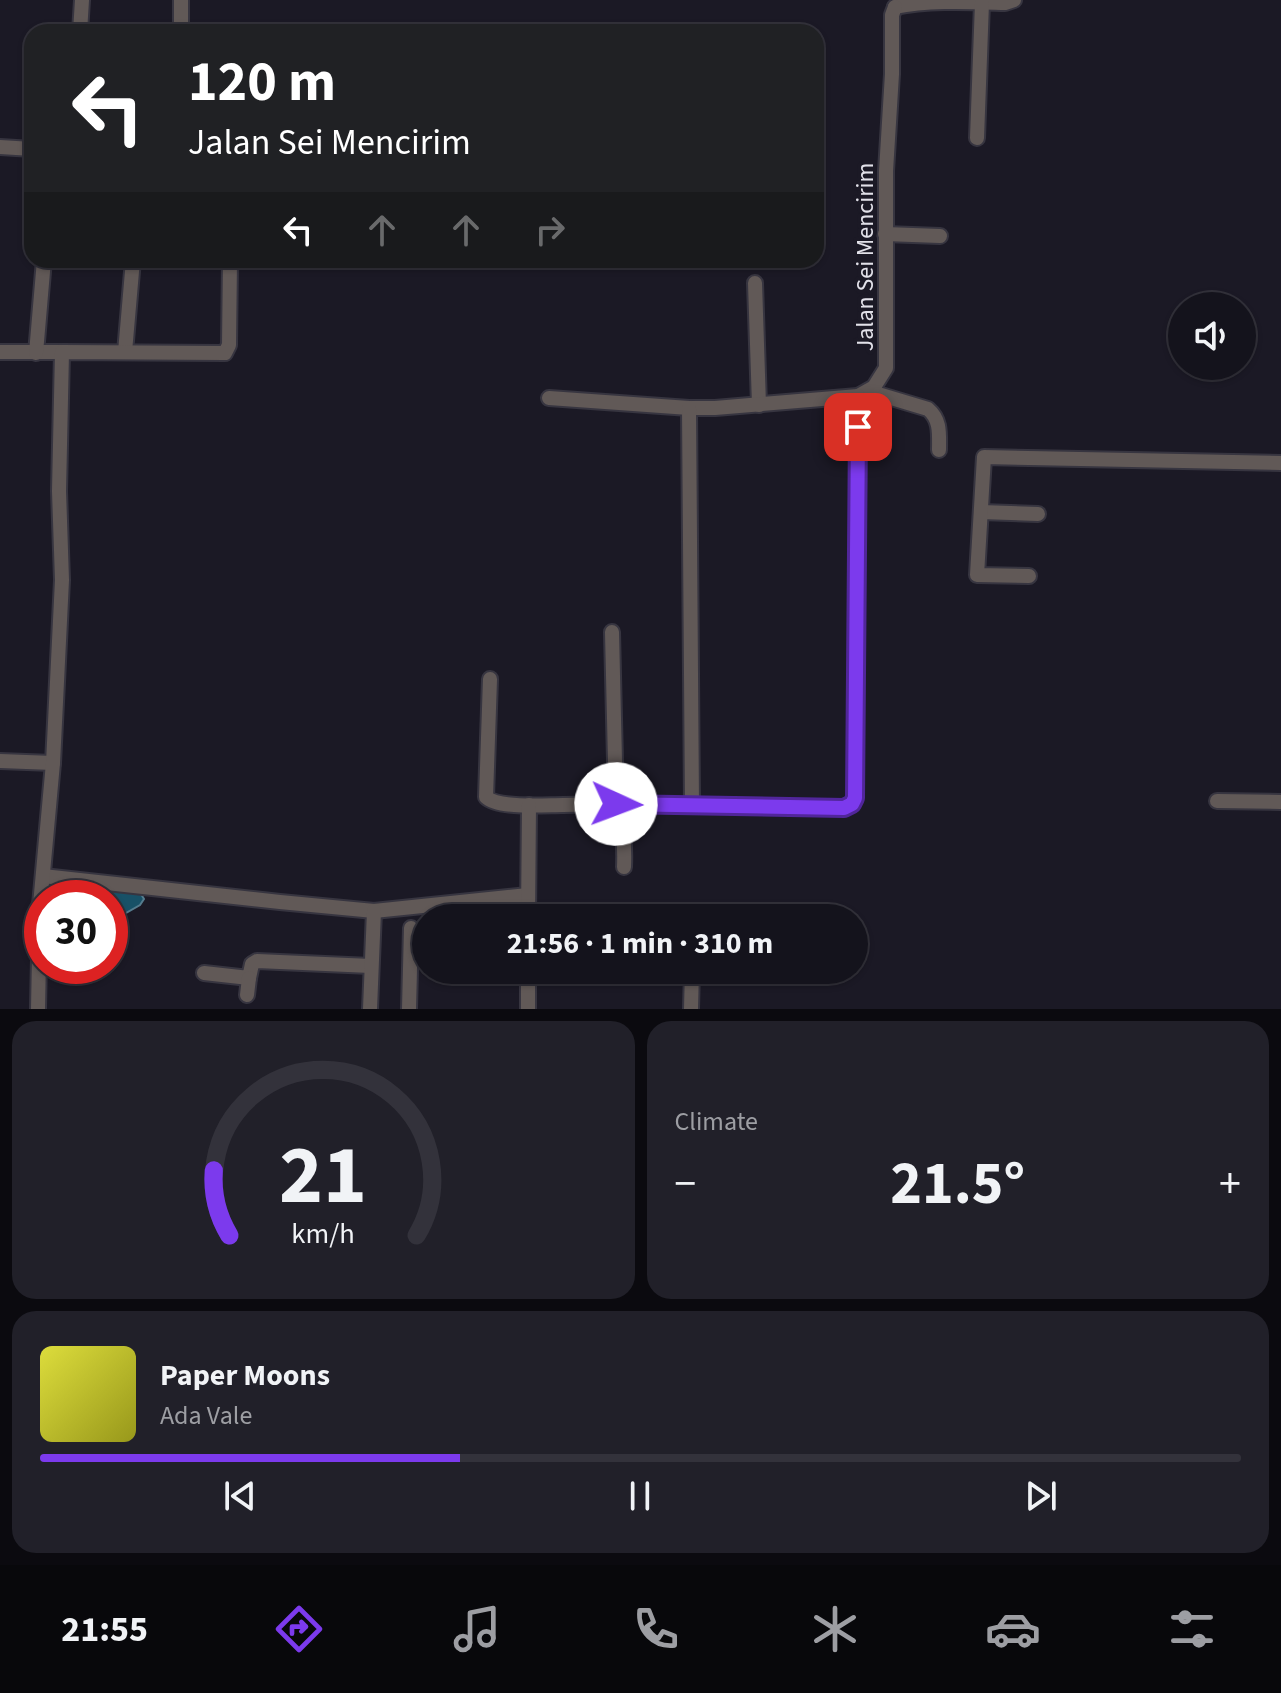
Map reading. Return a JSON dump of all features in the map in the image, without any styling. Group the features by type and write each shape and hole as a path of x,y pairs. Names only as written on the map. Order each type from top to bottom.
{"street":[{"path":"80,24 82,0"},
{"path":"181,0 181,24"},
{"name":"Jalan Sei Mencirim","path":"490,679 486,797 491,802 844,808 855,799 863,393 874,387 886,368 885,234 892,15 889,4 939,0 1005,3 1014,0"},
{"path":"977,138 982,3"},
{"path":"0,147 24,148"},
{"path":"885,234 940,236"},
{"path":"36,353 43,268"},
{"path":"125,352 132,268"},
{"path":"0,352 225,353 229,345 230,268"},
{"path":"755,283 759,405"},
{"path":"38,1009 40,905 53,763 62,580 59,491 62,352"},
{"path":"549,398 689,408 759,405 863,393 928,409 939,424 939,450"},
{"path":"689,408 692,806"},
{"path":"1029,576 977,575 984,457 1281,463"},
{"path":"981,512 1038,514"},
{"path":"612,632 616,804 623,826 624,867"},
{"path":"0,761 53,763"},
{"path":"1217,801 1281,802"},
{"path":"528,904 529,805"},
{"path":"43,876 374,911 528,895"},
{"path":"370,1009 374,911"},
{"path":"409,1009 411,928"},
{"path":"247,995 252,964 257,961 371,966"},
{"path":"204,973 249,978"},
{"path":"528,984 528,1009"},
{"path":"691,1009 692,984"}],"water":[{"path":"128,888 138,889 144,899 128,912"}],"route":[{"path":"616,804 844,808 853,802 858,427"}]}
